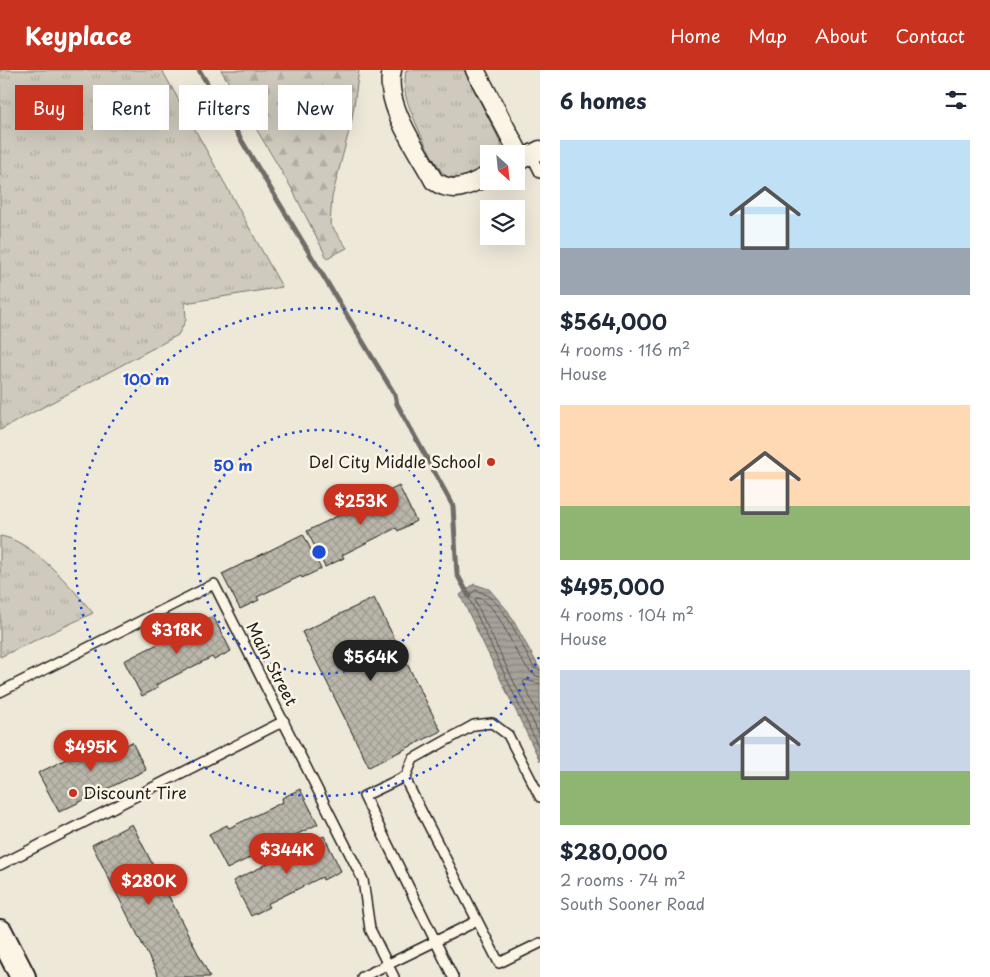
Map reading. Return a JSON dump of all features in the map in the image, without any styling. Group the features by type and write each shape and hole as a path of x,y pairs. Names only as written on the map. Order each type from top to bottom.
{"main road":[{"path":"0,932 23,977"}],"street":[{"path":"392,70 390,80 393,104 434,181 445,188 463,187 480,179"},
{"path":"476,70 527,157"}],"lane":[{"path":"527,157 540,173"},
{"name":"Main Street","path":"0,692 214,584 363,880 370,929 394,977"},
{"path":"0,865 284,721"},
{"path":"540,796 508,735 492,722 474,725 413,760 406,776 408,785 499,963 540,943"},
{"path":"406,776 364,796 452,977"},
{"path":"362,977 477,921"}],"green space":[{"path":"0,70 162,70 179,101 179,130 195,130 282,287 185,303 186,320 178,335 0,430"},
{"path":"221,70 359,70 352,119 352,85 278,85 278,130 349,130 332,197 330,224 347,248 327,258 292,189 257,130 268,130 268,85 230,85"},
{"path":"406,70 464,70 501,143 501,145 480,145 480,172 459,180 449,178 444,174 424,141 408,105 405,80"},
{"path":"0,536 12,539 38,556 75,591 93,613 0,657"}],"water":[{"path":"474,584 489,589 508,611 540,669 540,761 460,595"}],"building":[{"path":"399,486 416,521 398,531 396,528 342,555 344,558 325,567 307,531"},
{"path":"303,534 321,569 302,578 301,576 257,597 259,600 240,609 222,574"},
{"path":"374,598 441,731 369,767 302,632"},
{"path":"213,616 231,651 214,660 212,657 156,685 158,688 142,696 124,661"},
{"name":"Discount Tire","path":"115,735 121,747 132,742 146,770 59,812 38,773"},
{"path":"300,789 318,824 227,869 209,834 227,825 229,828 283,802 282,798"},
{"path":"132,824 210,977 159,977 92,845"},
{"path":"324,836 341,871 323,880 322,877 267,904 269,907 251,916 233,881"}],"waterway":[{"path":"199,70 395,395 397,404 453,506 457,574 469,596"}],"place":[{"name":"Del City Middle School","path":"491,462"},
{"name":"Discount Tire","path":"73,793"}]}
